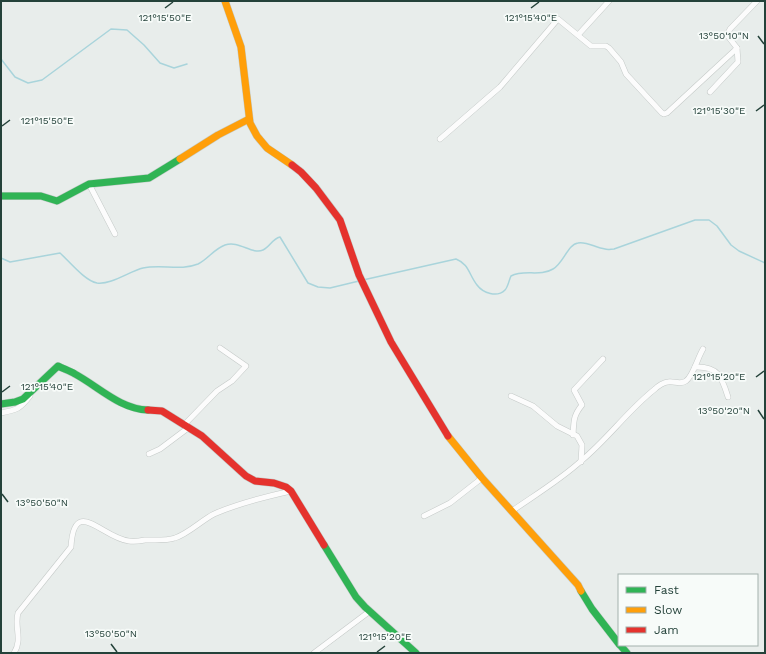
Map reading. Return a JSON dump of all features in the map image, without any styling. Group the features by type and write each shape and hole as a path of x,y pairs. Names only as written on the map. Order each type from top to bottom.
{"street":[{"path":"225,1 241,47 249,118 256,135 270,151 291,164 303,174 336,212 361,280 391,342 443,428 456,447 482,478 578,585 592,609 618,642"},
{"path":"578,35 609,1"},
{"path":"710,92 738,62 737,48 727,35 730,29 757,1"},
{"path":"440,139 500,87 558,19 591,46 606,46 609,48 621,62 626,74 664,114 667,113 737,48"},
{"path":"1,196 41,196 57,201 69,196 89,184 149,178 218,135 249,118"},
{"path":"89,184 115,234"},
{"path":"149,454 160,449 186,426 217,391 232,381 246,366 220,348"},
{"path":"512,511 581,462 596,448 618,423 656,388 668,382 682,383 687,381 703,349"},
{"path":"573,435 576,412 582,405 574,390 603,359"},
{"path":"1,413 18,410 50,371 58,366 74,373 124,405 138,410 162,411 202,436 246,476 255,481 274,483 286,487 290,491 356,597 416,653"},
{"path":"695,367 706,366 721,377 728,398"},
{"path":"1,404 22,399 37,387"},
{"path":"511,396 533,406 557,426 577,436 582,444 581,462"},
{"path":"424,516 450,502 482,478"},
{"path":"14,653 19,643 16,619 18,613 71,547 72,533 75,525 82,521 88,522 106,532 129,541 175,539 213,514 251,500 290,491"},
{"path":"314,653 370,611"}],"waterway":[{"path":"1,59 15,77 28,83 42,80 111,29 127,30 144,45 160,63 174,68 187,64"},
{"path":"363,280 456,259 464,264 480,288 490,294 498,294 506,289 511,276 521,273 543,272 553,269 560,263 568,250 574,244 584,243 602,248 614,249 695,220 709,220 717,226 731,245 739,251 765,263"},
{"path":"1,258 10,262 60,253 87,279 97,283 102,283 114,280 143,268 185,267 198,264 225,245 235,244 254,251 263,250 275,239 280,237 308,283 318,287 330,288 359,281"}],"traffic: fast":[{"path":"1,196 41,196 57,201 89,184 149,178 180,159"},
{"path":"1,404 23,399 58,366 84,379 119,402 138,409 148,410"},
{"path":"324,545 356,597 416,653"},
{"path":"581,591 592,609 618,643"},
{"path":"621,646 627,653"}],"traffic: slow":[{"path":"225,1 241,47 250,123 257,136 267,148 292,165"},
{"path":"180,159 218,135 249,119"},
{"path":"448,436 482,478 578,585 581,591"}],"traffic: jam":[{"path":"292,165 316,188 340,220 359,275 391,342 448,436"},
{"path":"148,410 162,411 202,436 246,476 255,481 274,483 286,487 291,491 324,545"}]}
